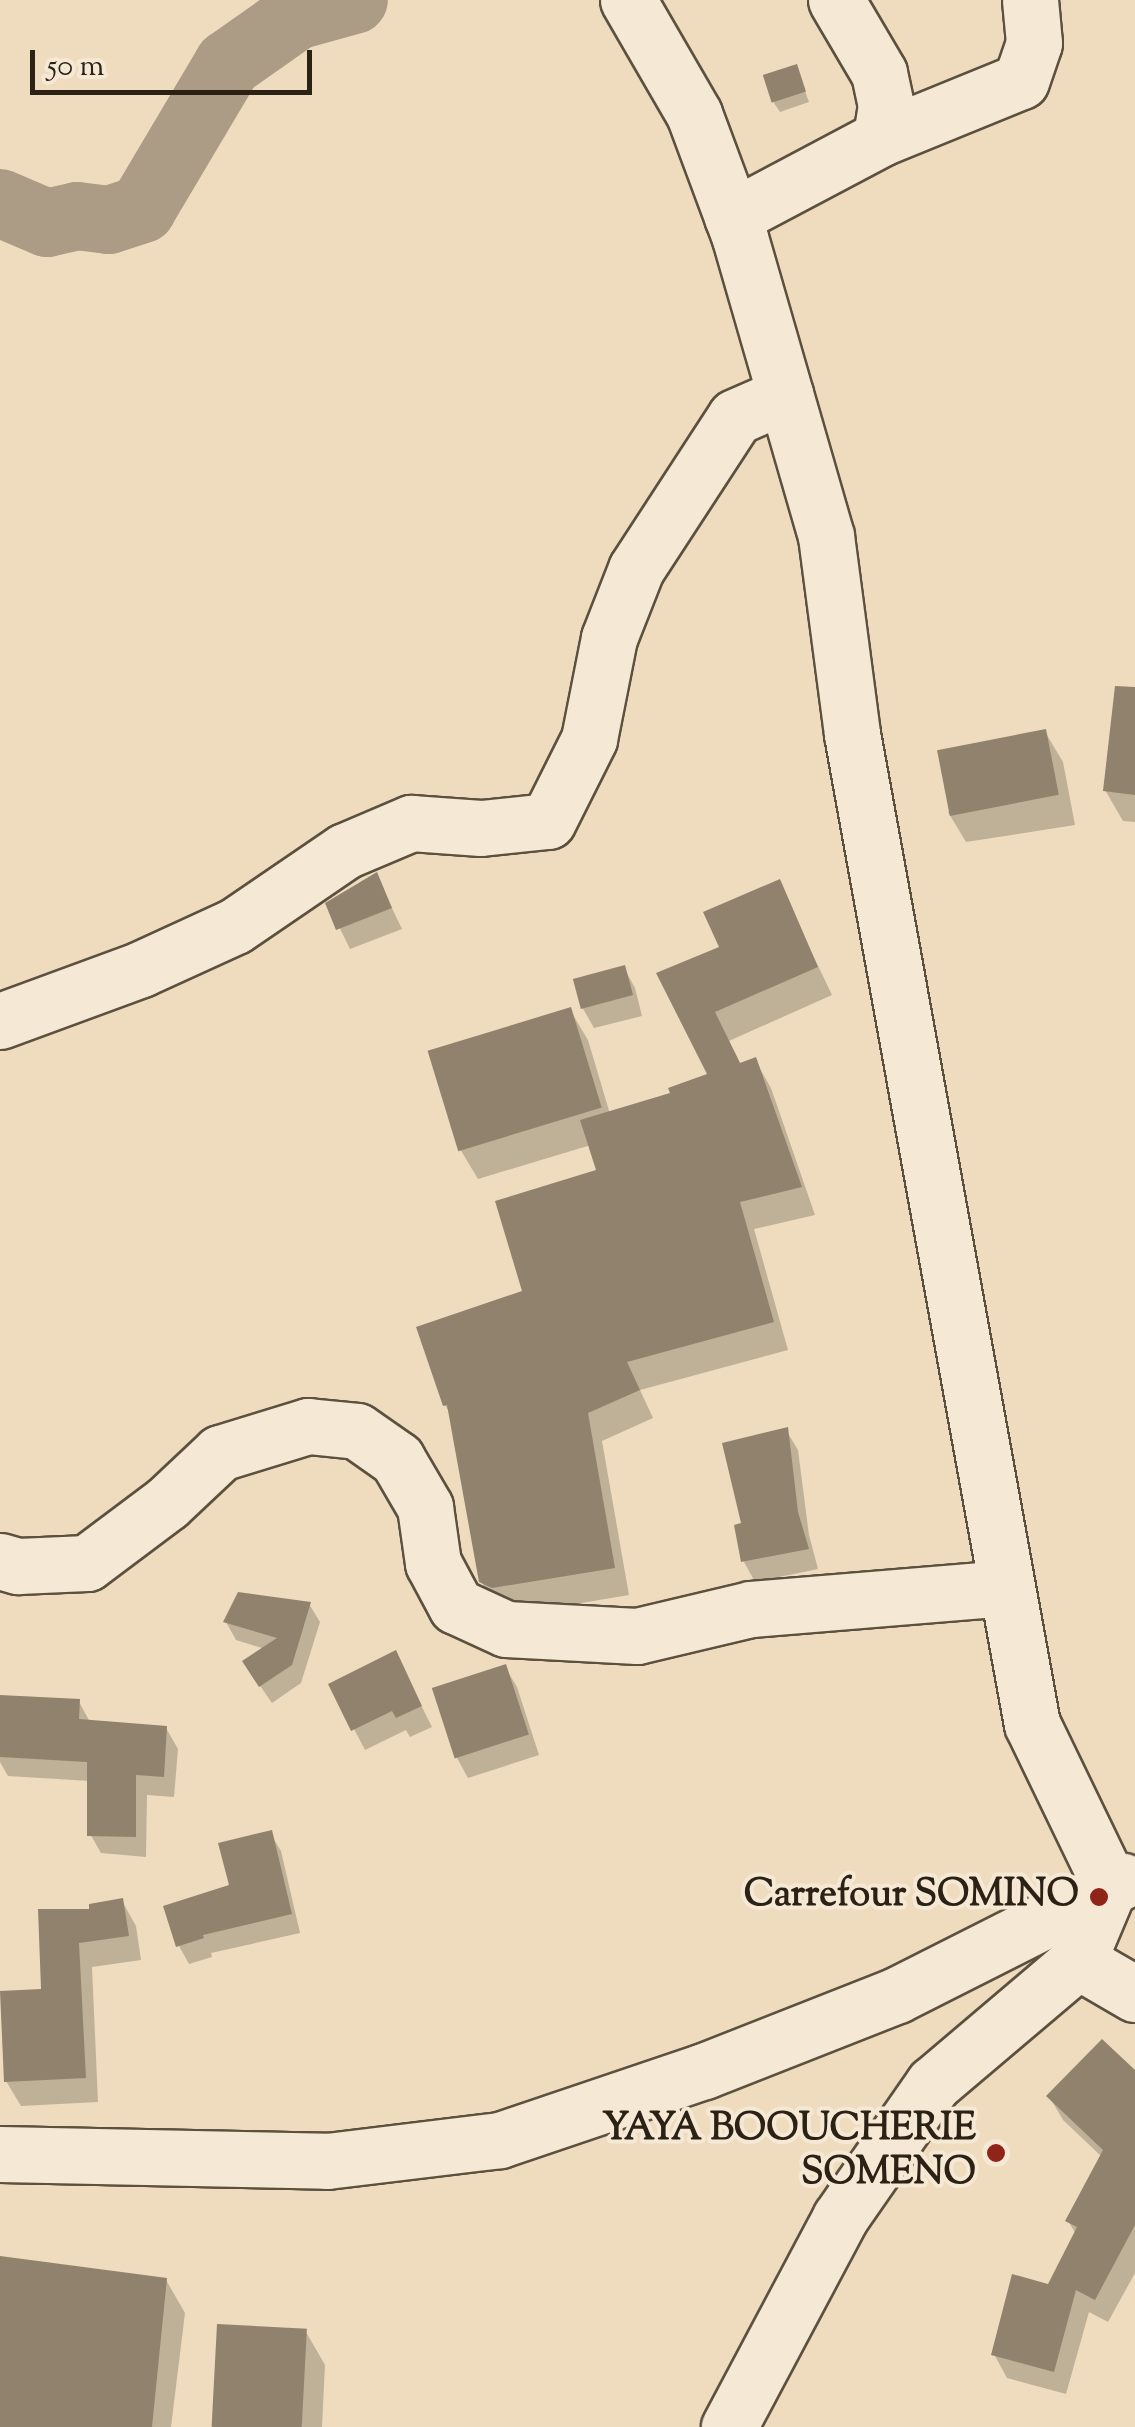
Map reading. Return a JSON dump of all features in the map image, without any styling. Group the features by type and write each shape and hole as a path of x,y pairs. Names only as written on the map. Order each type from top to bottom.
{"street":[{"path":"628,0 694,114 732,217 826,536 852,734 1032,1724 1123,1881"},
{"path":"836,0 879,73 886,105 881,138"},
{"path":"732,217 881,138 1021,81 1034,43 1030,0"},
{"path":"0,1021 141,970 235,926 345,851 411,822 481,828 548,821 589,739 609,638 636,570 736,417 785,394"},
{"path":"0,1561 18,1566 88,1563 167,1503 220,1453 308,1426 356,1430 397,1459 425,1507 433,1563 456,1606 506,1629 636,1636 751,1609 1006,1588"},
{"path":"729,2427 840,2218 933,2084 1078,1961 1123,1881"},
{"path":"0,2154 327,2162 500,2140 704,2071 897,1994 1123,1881"},
{"path":"1078,1961 1135,1994"}],"building":[{"path":"797,64 806,92 772,103 763,75"},
{"path":"1115,686 1135,687 1135,795 1103,791"},
{"path":"1046,729 1059,795 950,816 937,750"},
{"path":"377,872 392,908 336,930 325,903"},
{"path":"780,879 818,967 715,1012 740,1063 756,1057 802,1187 740,1202 774,1322 627,1362 640,1390 588,1413 615,1568 492,1588 479,1582 447,1405 443,1406 416,1327 522,1291 495,1201 596,1170 580,1120 670,1093 668,1088 707,1074 656,973 719,947 703,912"},
{"path":"625,965 633,995 581,1009 573,979"},
{"path":"571,1007 602,1107 458,1151 428,1051"},
{"path":"788,1427 798,1512 809,1549 741,1562 734,1525 741,1523 722,1443"},
{"path":"238,1592 311,1602 292,1665 259,1687 242,1661 277,1638 223,1622"},
{"path":"396,1650 422,1706 396,1718 392,1711 351,1731 328,1684"},
{"path":"506,1664 529,1734 455,1758 432,1688"},
{"path":"0,1695 80,1699 79,1719 167,1726 164,1777 136,1775 136,1837 87,1836 87,1762 0,1757"},
{"path":"272,1830 292,1914 203,1935 204,1938 176,1947 163,1906 229,1885 218,1843"},
{"path":"123,1898 129,1936 79,1943 86,2078 4,2082 0,1991 41,1989 38,1909 89,1909 89,1904"},
{"path":"1102,2039 1135,2070 1135,2225 1095,2300 1076,2290 1054,2372 991,2355 1012,2274 1048,2284 1077,2227 1065,2221 1103,2150 1046,2096"},
{"path":"0,2256 167,2278 152,2427 0,2427"},
{"path":"217,2324 307,2329 302,2427 212,2427"}],"waterway":[{"path":"0,203 47,223 77,216 109,220 142,209 228,64 296,16 354,0"}],"place":[{"name":"Carrefour SOMINO","path":"1099,1897"},
{"name":"YAYA BOOUCHERIE SOMENO","path":"996,2153"}]}
